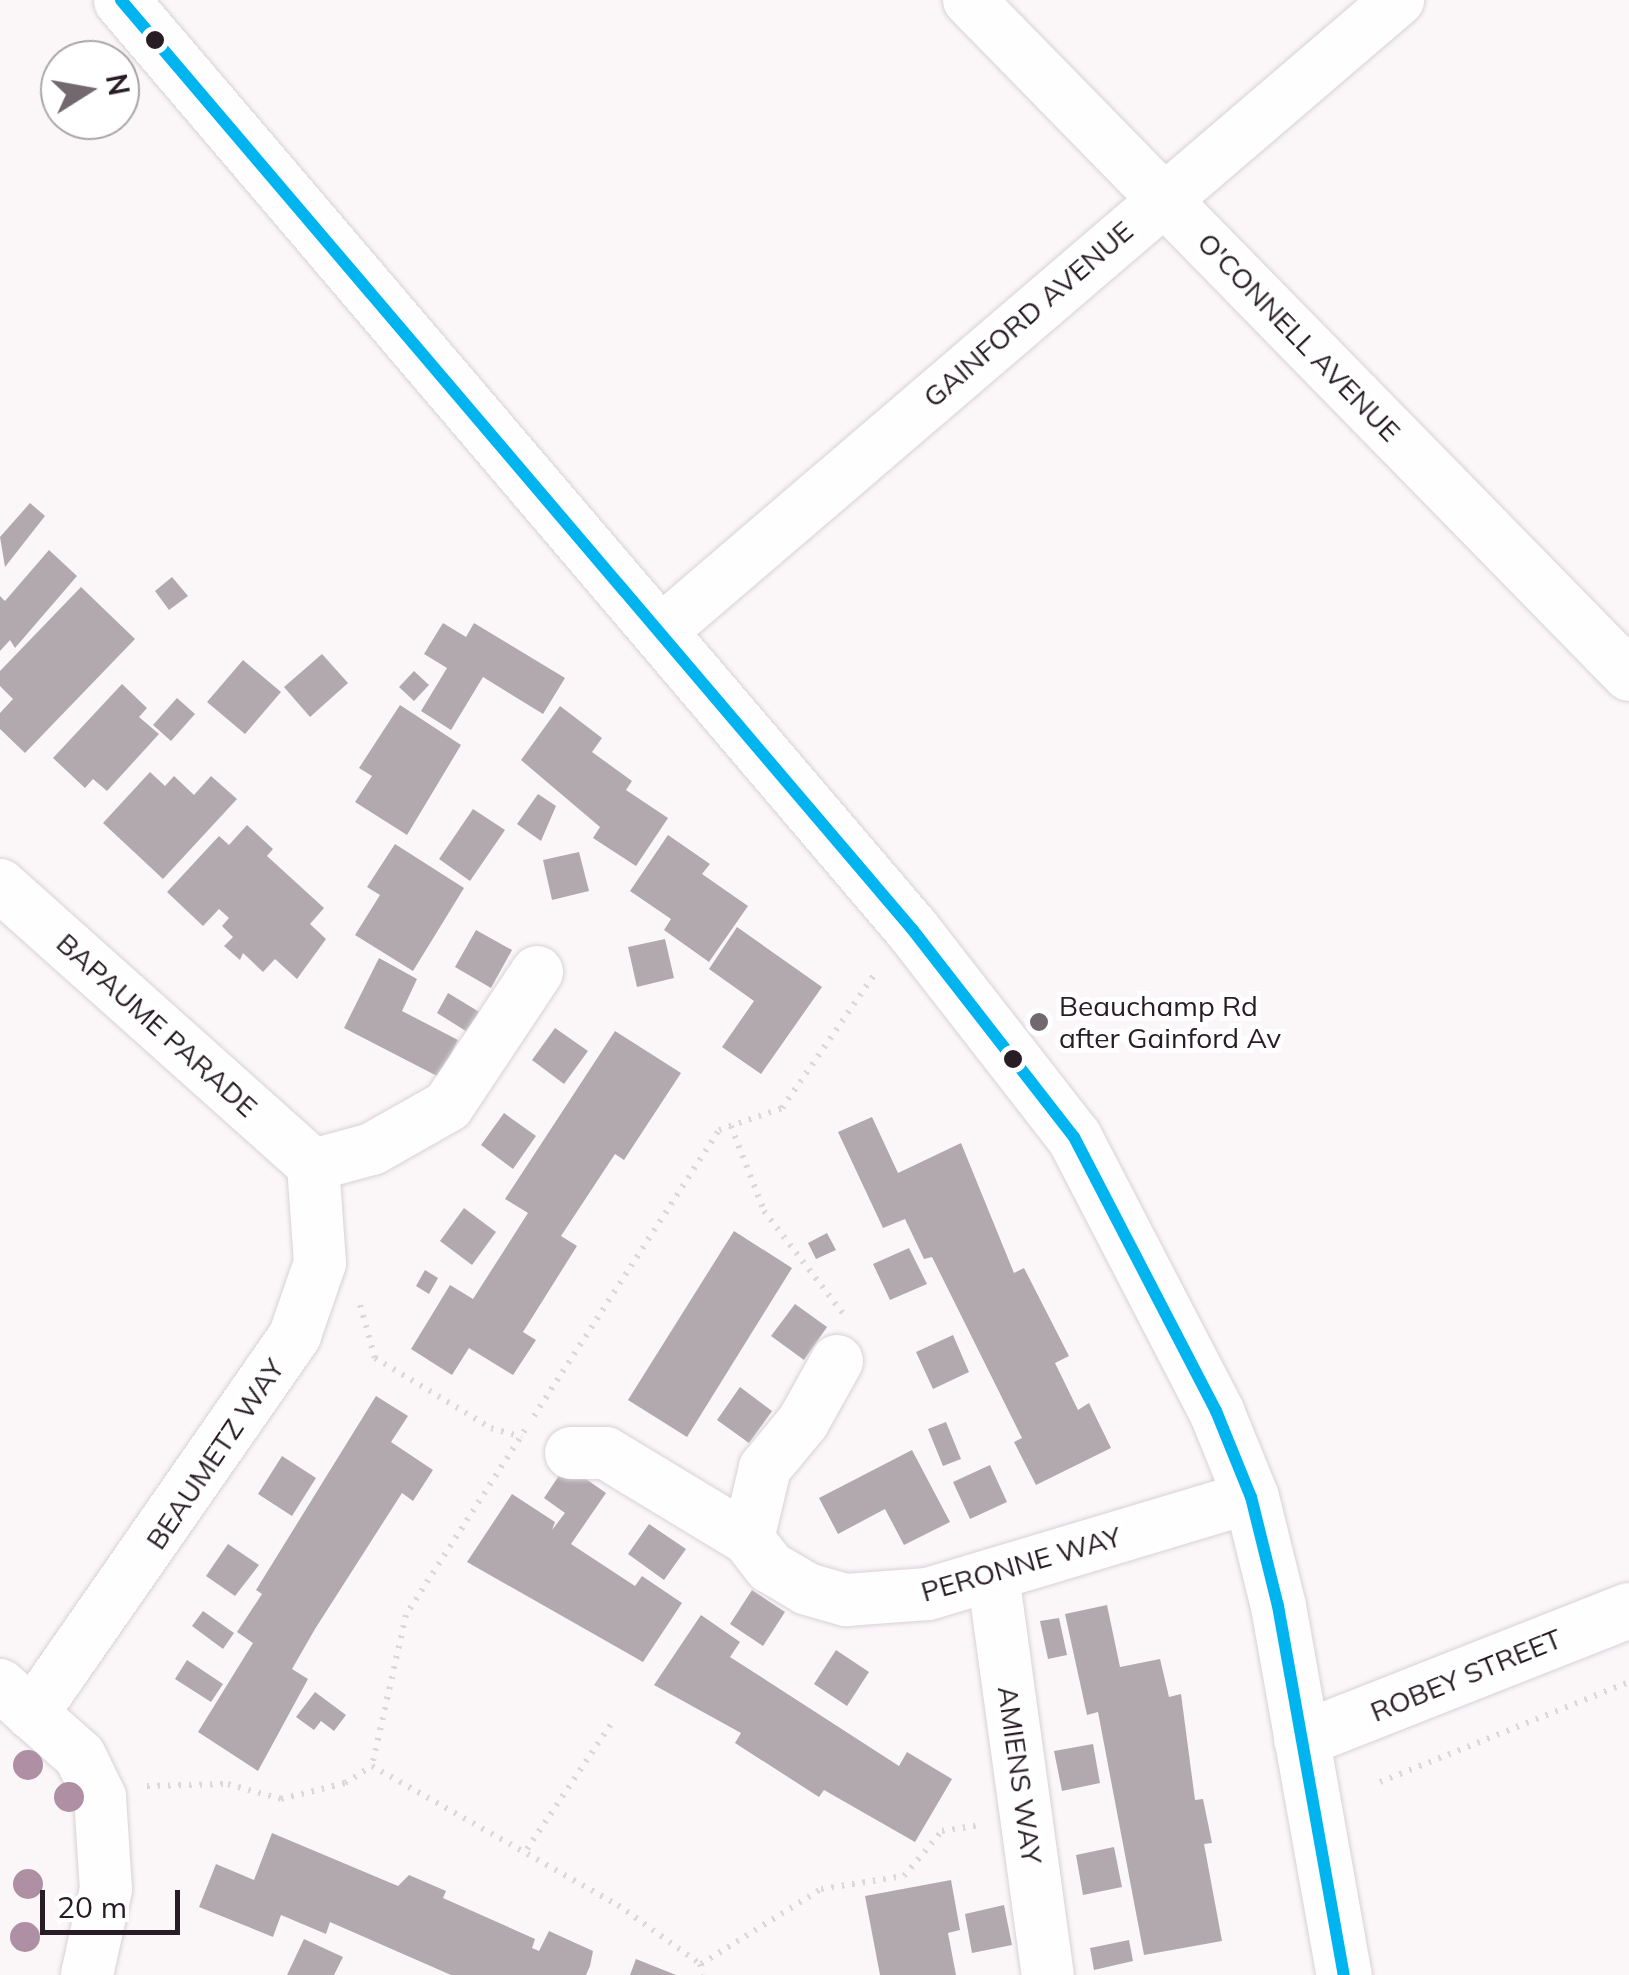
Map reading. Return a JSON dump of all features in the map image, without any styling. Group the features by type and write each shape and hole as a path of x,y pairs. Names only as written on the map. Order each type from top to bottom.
{"main road":[{"path":"121,0 924,943 1074,1137 1216,1411 1251,1498 1301,1738 1344,1975"},
{"name":"ROBEY STREET","path":"1301,1738 1629,1610"}],"street":[{"name":"O'CONNELL AVENUE","path":"969,0 1629,675"},
{"name":"GAINFORD AVENUE","path":"660,632 1398,0"},
{"name":"BAPAUME PARADE","path":"0,885 314,1166"},
{"path":"314,1166 372,1149 448,1106 537,972"},
{"name":"BEAUMETZ WAY","path":"16,1699 295,1334 320,1263 314,1166"},
{"path":"748,1539 766,1468 803,1422 837,1361"},
{"name":"PERONNE WAY","path":"571,1453 606,1453 748,1539 770,1567 807,1589 846,1600 928,1594 1251,1498"},
{"name":"AMIENS WAY","path":"993,1574 1048,1975"},
{"path":"16,1699 80,1756 100,1797 106,1889 88,1975"}],"path":[{"path":"100,1797 157,1784 228,1784 281,1799 345,1783 372,1766 406,1615 720,1130 782,1108 874,975"},
{"path":"731,1126 764,1211 844,1310 837,1361"},
{"path":"359,1302 375,1358 490,1428 571,1453"},
{"path":"1380,1782 1629,1682"},
{"path":"527,1849 611,1724"},
{"path":"372,1766 527,1849 700,1964 703,1975"},
{"path":"700,1964 821,1889 904,1876 942,1832 1025,1816"}],"building":[{"path":"30,503 45,516 5,567 0,537"},
{"path":"49,550 77,576 15,648 10,640 0,651 0,596 5,601"},
{"path":"172,577 188,596 169,610 155,591"},
{"path":"81,587 135,639 25,753 0,729 0,713 13,699 0,686 0,671"},
{"path":"443,623 466,637 474,623 565,678 543,714 483,677 451,730 421,711 447,668 424,654"},
{"path":"322,654 348,683 310,717 284,687"},
{"path":"243,660 281,692 245,734 207,702"},
{"path":"414,671 429,685 414,701 399,687"},
{"path":"122,684 147,708 139,717 159,734 107,791 93,779 85,788 53,758"},
{"path":"177,698 195,714 171,741 153,725"},
{"path":"400,705 461,745 407,835 355,802 372,776 359,768"},
{"path":"560,706 602,738 592,752 632,781 626,790 668,818 636,866 593,838 600,827 521,760"},
{"path":"150,772 165,786 174,776 194,795 211,776 237,799 163,879 103,823"},
{"path":"538,794 556,806 541,841 517,824"},
{"path":"473,809 505,830 470,881 439,859"},
{"path":"247,825 273,849 267,856 324,908 310,924 326,939 297,979 275,959 263,972 243,953 240,960 224,946 233,937 222,926 229,918 219,909 203,926 167,892 219,836 229,845"},
{"path":"668,835 710,864 702,874 748,906 709,962 664,930 671,919 630,891"},
{"path":"395,844 464,888 413,971 355,935 380,895 367,887"},
{"path":"579,852 589,891 552,900 543,860"},
{"path":"737,927 822,987 761,1074 722,1047 754,1001 709,969"},
{"path":"476,930 512,950 491,988 455,967"},
{"path":"665,939 674,978 637,987 628,947"},
{"path":"379,958 417,979 402,1011 458,1040 439,1077 344,1028"},
{"path":"448,993 481,1013 469,1033 437,1013"},
{"path":"555,1028 588,1051 564,1084 532,1060"},
{"path":"615,1031 681,1073 624,1160 615,1154 561,1236 577,1246 523,1332 536,1340 513,1375 469,1348 452,1375 411,1349 450,1285 473,1299 528,1213 505,1199"},
{"path":"504,1113 536,1136 513,1169 481,1145"},
{"path":"872,1117 898,1173 961,1143 1014,1273 1024,1268 1069,1356 1055,1363 1078,1410 1089,1403 1111,1448 1036,1485 1014,1442 1022,1438 932,1257 924,1259 905,1219 883,1228 838,1132"},
{"path":"464,1208 496,1232 472,1265 440,1241"},
{"path":"734,1231 792,1268 687,1437 628,1400"},
{"path":"827,1233 836,1250 816,1259 808,1243"},
{"path":"909,1248 927,1284 890,1300 873,1264"},
{"path":"425,1270 438,1278 429,1294 416,1286"},
{"path":"795,1304 827,1327 804,1360 771,1336"},
{"path":"953,1335 969,1372 933,1389 916,1352"},
{"path":"740,1387 772,1411 749,1443 717,1420"},
{"path":"376,1396 408,1416 391,1442 433,1470 413,1501 402,1493 315,1629 292,1669 308,1679 258,1771 198,1732 253,1643 237,1632 262,1594 256,1590"},
{"path":"946,1422 961,1459 943,1466 928,1429"},
{"path":"912,1450 950,1522 904,1545 885,1509 838,1534 819,1498"},
{"path":"282,1456 316,1478 292,1516 258,1494"},
{"path":"566,1465 606,1493 571,1544 635,1586 642,1576 682,1603 643,1662 467,1562 512,1494 555,1522 552,1530 565,1513 544,1498"},
{"path":"990,1465 1007,1502 970,1519 953,1482"},
{"path":"649,1524 686,1549 664,1580 628,1554"},
{"path":"228,1544 259,1565 235,1596 206,1576"},
{"path":"752,1590 785,1612 763,1646 730,1624"},
{"path":"1107,1605 1120,1667 1160,1659 1169,1697 1181,1694 1195,1800 1203,1799 1212,1843 1204,1844 1222,1941 1144,1955 1098,1712 1087,1715 1065,1614"},
{"path":"203,1611 234,1633 223,1649 192,1626"},
{"path":"701,1615 740,1642 730,1657 899,1766 907,1752 952,1779 915,1842 824,1790 819,1797 735,1743 741,1733 654,1685"},
{"path":"1059,1618 1067,1655 1048,1659 1040,1621"},
{"path":"836,1650 869,1672 847,1706 814,1684"},
{"path":"187,1660 223,1684 211,1702 175,1679"},
{"path":"315,1692 346,1715 334,1731 321,1721 314,1730 296,1717"},
{"path":"1093,1744 1100,1783 1062,1791 1054,1751"},
{"path":"272,1833 398,1886 409,1875 446,1891 443,1898 535,1939 532,1948 539,1951 549,1931 593,1951 590,1966 586,1975 451,1975 330,1922 326,1934 281,1915 273,1937 199,1907 216,1864 254,1880"},
{"path":"1114,1847 1122,1887 1083,1895 1076,1855"},
{"path":"951,1880 960,1930 948,1933 956,1975 880,1975 865,1896"},
{"path":"1004,1905 1012,1945 972,1953 965,1914"},
{"path":"304,1939 343,1957 334,1975 287,1975"},
{"path":"1129,1940 1133,1961 1094,1970 1090,1948"},
{"path":"636,1959 676,1975 630,1975"}],"transit line":[{"path":"121,0 912,929 1074,1137 1216,1411 1251,1497 1278,1606 1344,1975"}],"place":[{"name":"Beauchamp Rd after Gainford Av","path":"1039,1022"}]}
